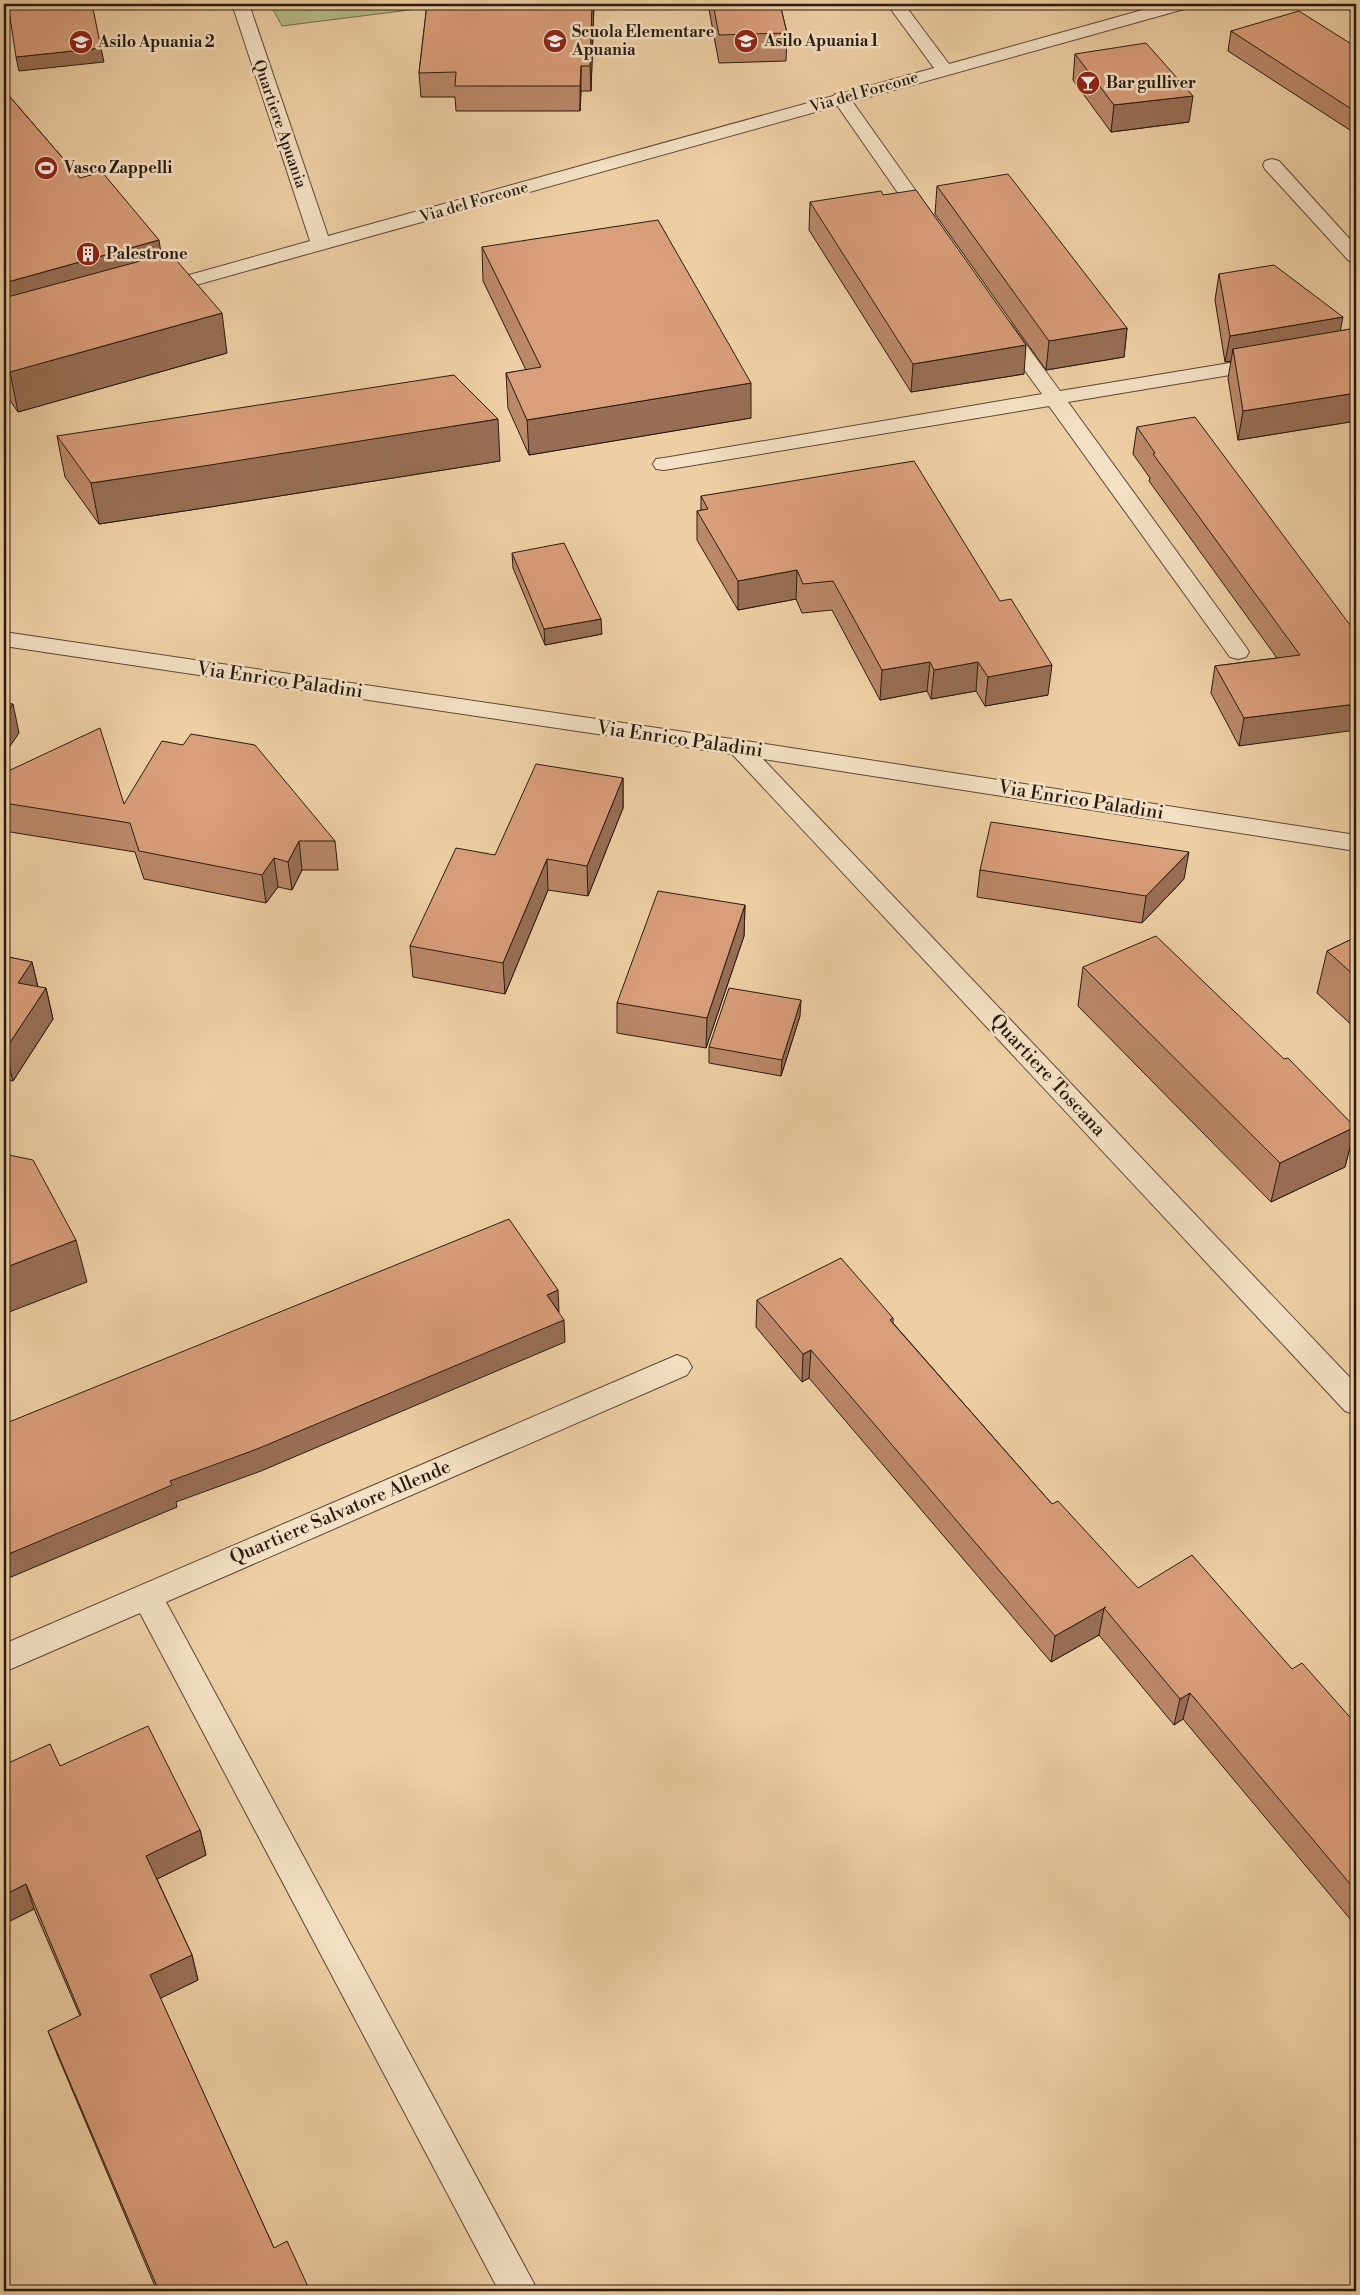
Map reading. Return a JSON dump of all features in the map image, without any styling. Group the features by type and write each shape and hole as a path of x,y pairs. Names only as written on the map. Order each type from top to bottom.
{"street":[{"name":"Quartiere Apuania","path":"240,4 321,244"},
{"name":"Via del Forcone","path":"895,4 944,69"},
{"name":"Via del Forcone","path":"138,295 1182,4"},
{"path":"841,98 939,236"},
{"path":"1272,165 1356,257"},
{"path":"990,309 1238,652"},
{"path":"664,464 1288,360"},
{"name":"Via Enrico Paladini","path":"4,639 740,748 1356,843"},
{"name":"Quartiere Toscana","path":"740,748 1356,1403"},
{"name":"Quartiere Salvatore Allende","path":"4,1658 677,1367"},
{"path":"147,1596 519,2291"}],"green space":[{"path":"270,4 457,4 282,26"}],"building":[{"path":"8,4 92,4 101,48 16,57"},
{"path":"427,4 592,4 590,66 581,66 580,86 455,86 456,72 419,73"},
{"path":"713,4 780,4 787,33 719,35"},
{"path":"1299,11 1356,47 1356,112 1231,31"},
{"path":"1146,43 1193,96 1114,105 1075,54"},
{"name":"Vasco Zappelli","path":"4,90 80,178 102,172 159,240 4,283"},
{"path":"1008,174 1127,328 1049,341 937,186"},
{"path":"916,190 1026,345 913,364 810,202 881,191 883,195"},
{"path":"658,220 751,383 527,420 506,373 541,367 482,247"},
{"path":"170,253 222,313 10,372 4,363 4,322 8,321 4,315 4,298"},
{"path":"1274,265 1343,317 1230,336 1219,274"},
{"path":"1356,328 1356,393 1243,411 1233,349"},
{"path":"454,375 498,419 91,483 57,436"},
{"path":"1195,417 1356,633 1356,704 1244,718 1215,666 1300,655 1153,454 1155,453 1137,427"},
{"path":"914,461 1000,601 1011,599 1052,665 988,677 978,662 934,670 930,662 882,670 833,581 803,584 797,570 738,581 697,511 708,509 701,496"},
{"path":"564,543 601,619 544,629 512,553"},
{"path":"4,703 13,704 4,717"},
{"path":"100,728 124,804 162,741 183,745 191,734 255,745 335,841 299,841 288,862 274,858 262,875 139,851 130,823 4,803 4,773"},
{"path":"536,764 623,778 587,866 547,859 503,963 410,946 456,848 495,855"},
{"path":"991,822 1189,852 1146,896 980,870"},
{"path":"658,891 745,905 707,1018 617,1003"},
{"path":"1156,936 1284,1059 1288,1058 1355,1127 1280,1163 1083,967"},
{"path":"1356,937 1356,977 1327,951"},
{"path":"4,956 32,962 18,983 46,988 5,1050 4,1050"},
{"path":"729,988 801,1000 782,1060 709,1047"},
{"path":"4,1154 33,1160 76,1240 4,1268"},
{"path":"509,1219 558,1290 547,1295 564,1320 257,1449 170,1481 172,1485 4,1556 4,1424"},
{"path":"841,1258 893,1318 890,1320 1052,1504 1058,1501 1138,1588 1192,1555 1292,1669 1302,1663 1356,1724 1356,1891 1190,1693 1180,1699 1104,1608 1055,1636 811,1350 803,1354 757,1300"},
{"path":"148,1726 200,1830 146,1856 192,1955 150,1975 274,2248 287,2241 310,2291 159,2291 48,2031 81,2015 26,1884 4,1895 4,1765 50,1744 60,1766"}],"place":[{"name":"Scuola Elementare Apuania","path":"555,41"},
{"name":"Asilo Apuania 1","path":"746,41"},
{"name":"Asilo Apuania 2","path":"81,42"},
{"name":"Bar gulliver","path":"1088,83"},
{"name":"Vasco Zappelli","path":"46,168"},
{"name":"Palestrone","path":"88,254"}]}
